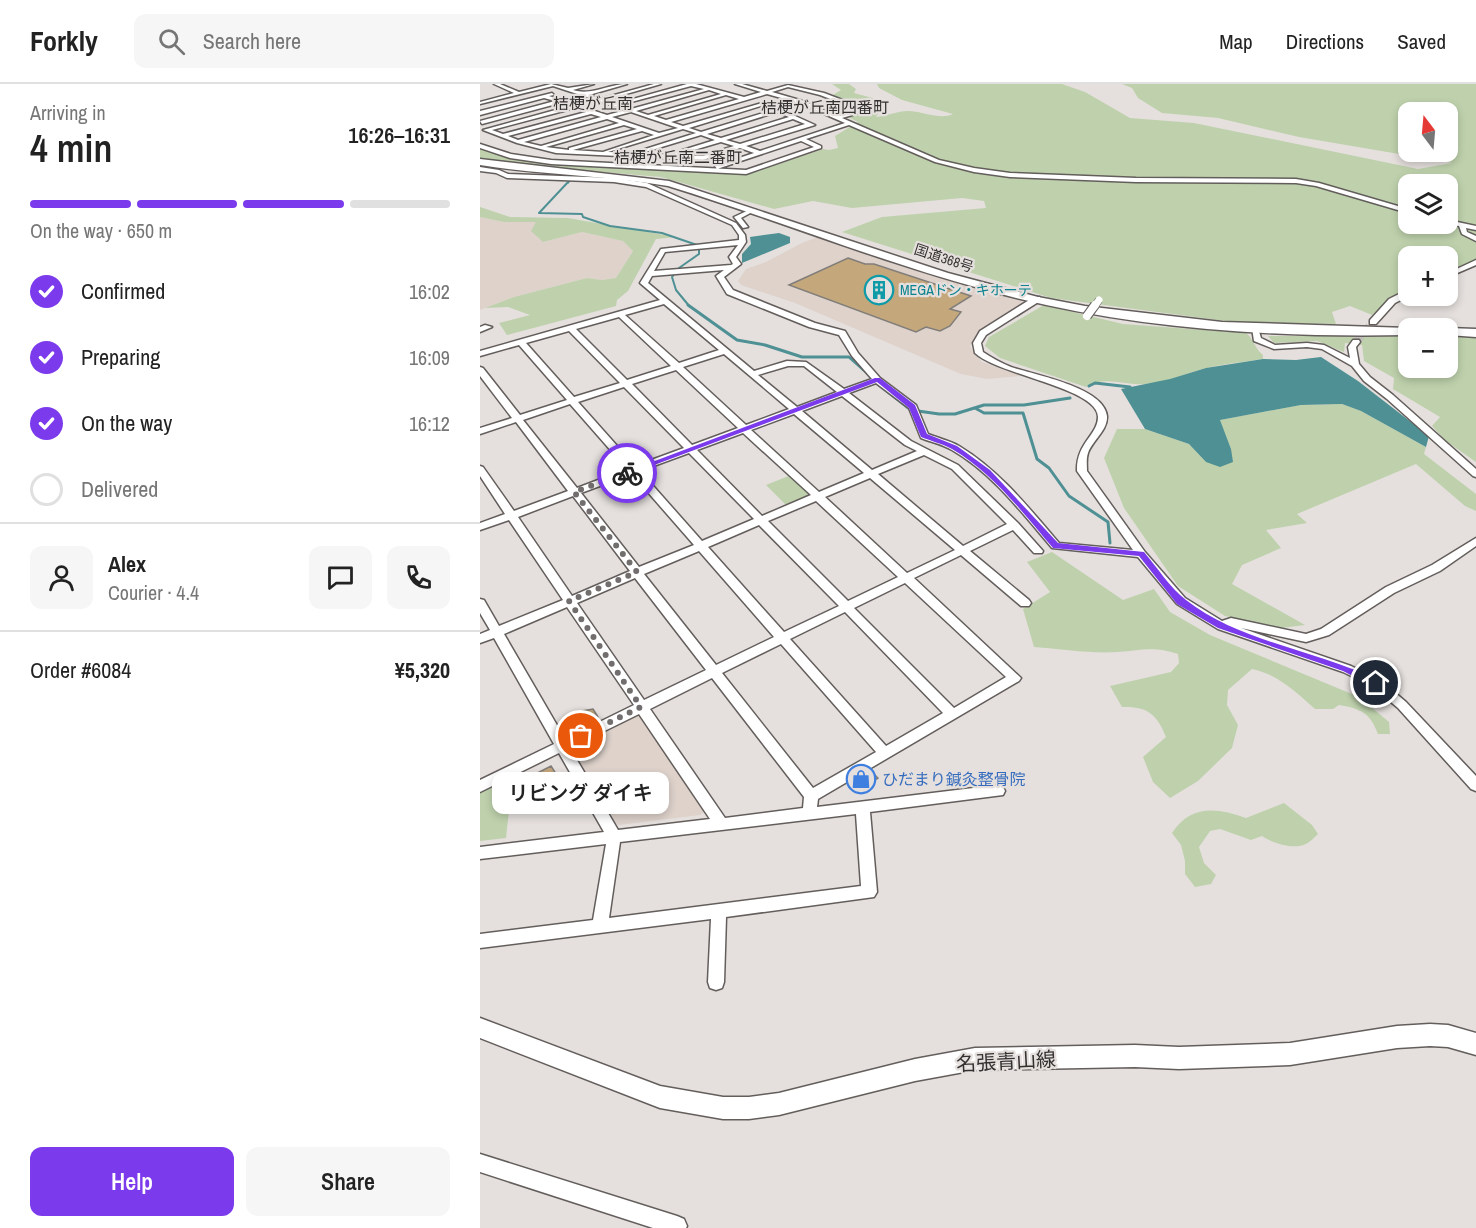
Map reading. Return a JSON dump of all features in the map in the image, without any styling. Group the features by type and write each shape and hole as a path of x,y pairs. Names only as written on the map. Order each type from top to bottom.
{"highway":[{"name":"国道368号","path":"480,162 547,172 647,180 681,187 980,285 1036,299 1125,316 1255,330 1398,332"},
{"path":"1458,332 1476,333"}],"main road":[{"name":"名張青山線","path":"480,1028 660,1097 723,1108 749,1108 779,1104 915,1070 975,1059 1135,1056 1179,1058 1290,1054 1388,1038 1430,1035 1448,1036 1476,1044"}],"street":[{"path":"495,84 518,94"},
{"path":"539,84 552,85 761,153"},
{"path":"481,112 592,84"},
{"path":"584,95 626,84"},
{"path":"599,100 659,84"},
{"path":"615,105 692,84 794,114 825,131"},
{"path":"737,84 811,106 937,161 982,172 1136,180 1296,181 1317,184 1398,208"},
{"path":"480,103 552,85"},
{"path":"666,122 766,92 794,86 864,110 837,118"},
{"path":"509,144 709,89"},
{"path":"648,116 725,94"},
{"path":"480,96 493,100"},
{"path":"544,96 660,135"},
{"path":"827,101 837,99"},
{"path":"481,121 560,101"},
{"path":"582,165 596,154 762,104"},
{"path":"483,131 575,106"},
{"path":"631,155 778,110"},
{"path":"502,136 591,112"},
{"path":"667,157 794,114"},
{"path":"481,121 497,127"},
{"path":"539,147 624,123"},
{"path":"708,170 849,123"},
{"path":"483,131 564,152 703,159 809,124"},
{"path":"564,152 642,129"},
{"path":"480,146 530,159 582,165 746,172 819,147 802,139"},
{"path":"636,142 655,148"},
{"path":"490,150 500,147"},
{"path":"480,169 497,171 507,176 614,180 651,186 734,224 740,231 743,242"},
{"path":"740,231 745,228 737,218 753,210"},
{"path":"1458,224 1476,228"},
{"path":"1462,225 1464,233 1476,239"},
{"path":"743,242 732,257 736,264 720,276 730,292 812,325 839,332 874,381 914,410 924,436 960,450 987,471 1021,505 1056,546 1141,554"},
{"path":"743,242 663,250 644,283 1024,603"},
{"path":"1458,270 1476,262"},
{"path":"649,274 730,267"},
{"path":"1373,322 1392,301 1398,298"},
{"path":"1036,299 983,333 978,339 977,349 984,358 993,363 1084,394 1098,405 1103,421 1099,431 1090,439 1082,454 1082,471 1141,554 1181,601 1222,626 1347,669 1376,683 1402,705 1476,784"},
{"path":"1087,316 1099,300"},
{"path":"480,354 664,301"},
{"path":"620,313 1015,678 811,796"},
{"path":"571,328 952,714"},
{"path":"1255,330 1257,339 1269,345 1318,345 1355,364 1367,379 1390,396 1476,474"},
{"path":"1355,364 1352,347 1356,342"},
{"path":"521,343 885,754"},
{"path":"480,431 725,351"},
{"path":"752,374 787,363 806,364 908,443 955,467 1038,551"},
{"path":"480,370 811,796 810,813"},
{"path":"480,527 874,381"},
{"path":"480,639 925,451"},
{"path":"480,469 721,824"},
{"path":"480,786 1014,525"},
{"path":"1222,626 1231,622 1306,638 1324,632 1390,591 1436,568 1476,542"},
{"path":"480,603 614,837 600,926"},
{"path":"480,853 998,791"},
{"path":"480,941 869,892 863,807"},
{"path":"716,982 719,912"},
{"path":"480,1163 677,1226 676,1228"}],"shaded area":[{"path":"480,217 504,222 537,222 543,242 582,232 623,241 633,251 616,278 602,280 587,278 514,297 480,310"},
{"path":"818,237 972,288 1024,302 979,331 970,347 982,362 1022,376 987,379 961,374 795,303 741,285 738,281 746,269"},
{"path":"635,715 642,716 706,811 700,815 619,825 614,823 572,750 576,742"}],"green space":[{"path":"832,84 849,84 856,89 854,93 876,99 883,106 876,117 906,111 948,116 953,114 902,100 879,88 877,84 1062,84 1085,92 1130,118 1194,123 1418,169 1452,163 1446,162 1458,162 1458,102 1398,102 1398,154 1299,137 1218,118 1162,113 1138,98 1132,88 1122,84 1476,84 1476,260 1458,267 1458,246 1398,246 1398,294 1372,315 1350,306 1332,312 1336,324 1233,322 1051,298 842,232 882,217 986,208 984,201 962,198 852,208 813,201 774,209 661,177 480,159 480,148 503,156 549,164 746,175 823,149 838,148 835,136 858,122 846,116 867,110 833,95 841,90"},
{"path":"480,207 510,217 568,218 676,237 656,239 628,291 617,300 616,306 507,335 499,323 530,315 508,307 485,308 514,297 587,278 602,280 616,278 633,251 623,241 582,232 543,242 531,231 536,222 504,222 480,217"},
{"path":"1044,305 1123,324 1246,333 1263,355 1263,359 1210,367 1152,383 1108,381 1086,387 1000,358 985,346 989,337"},
{"path":"1268,336 1398,336 1398,378 1458,378 1458,336 1473,336 1476,339 1476,462 1446,441 1432,426 1440,417 1393,389 1394,378 1364,361 1362,345 1345,343 1344,352 1317,341 1274,343"},
{"path":"1342,404 1361,411 1426,447 1424,454 1476,494 1476,511 1465,506 1416,464 1297,514 1307,523 1266,530 1281,548 1242,565 1232,584 1305,625 1281,628 1225,616 1178,586 1124,508 1104,458 1117,429 1145,429 1189,444 1206,462 1231,449 1219,420 1301,405"},
{"path":"791,475 810,493 808,497 787,506 766,485"},
{"path":"1052,552 1123,600 1154,589 1170,612 1210,635 1359,697 1389,722 1390,734 1378,734 1372,721 1364,713 1354,708 1339,705 1333,709 1315,709 1278,679 1252,669 1228,690 1227,705 1238,725 1232,748 1198,781 1170,798 1153,782 1143,757 1166,737 1163,729 1155,717 1145,710 1122,707 1110,686 1171,672 1179,663 1178,654 1155,649 1097,652 1034,647 1023,609 1050,592 1027,562"},
{"path":"500,781 510,801 506,838 480,841 480,792"},
{"path":"1284,803 1312,825 1318,834 1311,841 1301,846 1289,846 1262,836 1251,840 1220,829 1210,831 1199,847 1204,863 1216,875 1211,884 1195,887 1185,874 1181,845 1172,833 1179,824 1196,813 1205,811 1225,812 1246,818"}],"water":[{"path":"779,233 790,237 790,243 742,263 742,254 751,244 750,237"},
{"path":"1321,357 1358,381 1429,436 1426,447 1361,411 1342,404 1301,405 1220,420 1231,449 1233,462 1220,467 1206,462 1189,444 1145,429 1121,389 1170,379 1206,368 1263,359 1296,360"}],"building":[{"name":"MEGAドン・キホーテ","path":"848,258 865,264 874,264 971,296 950,309 961,312 950,326 940,331 926,327 916,332 789,285"},
{"path":"593,709 598,717 594,720 595,722 573,732 565,718 576,712"},
{"path":"551,766 558,777 513,798 508,788"},
{"name":"ひだまり鍼灸整骨院","path":"871,771 878,778 856,792 849,784"}],"waterway":[{"path":"523,175 551,176"},
{"path":"568,183 572,178"},
{"path":"569,181 539,213 582,214 583,217 610,226 662,233 697,245"},
{"path":"689,306 676,290 672,277 679,268 699,254 699,250"},
{"path":"689,306 737,340 765,345 802,357 849,357 867,373"},
{"path":"1089,386 1095,383 1130,387"},
{"path":"878,384 911,410 939,414 955,414 984,405 1024,405 1070,398"},
{"path":"975,408 984,413 1023,413 1037,459 1049,468 1069,496 1108,522 1110,543"}],"tunnel":[{"path":"1356,342 1373,322"}],"way so far":[{"path":"581,736 641,707 569,601 637,572 574,492 627,473"}],"place":[{"name":"MEGAドン・キホーテ","path":"879,290"},
{"name":"リビング ダイキ","path":"581,736"},
{"name":"ひだまり鍼灸整骨院","path":"861,779"}],"district":[{"name":"桔梗が丘南","path":"593,103"},
{"name":"桔梗が丘南四番町","path":"825,107"},
{"name":"桔梗が丘南二番町","path":"678,157"}],"route":[{"path":"627,473 878,380 913,407 924,436 965,453 987,471 1021,505 1056,546 1141,554 1172,592 1201,615 1222,626 1347,669 1376,683"}]}
